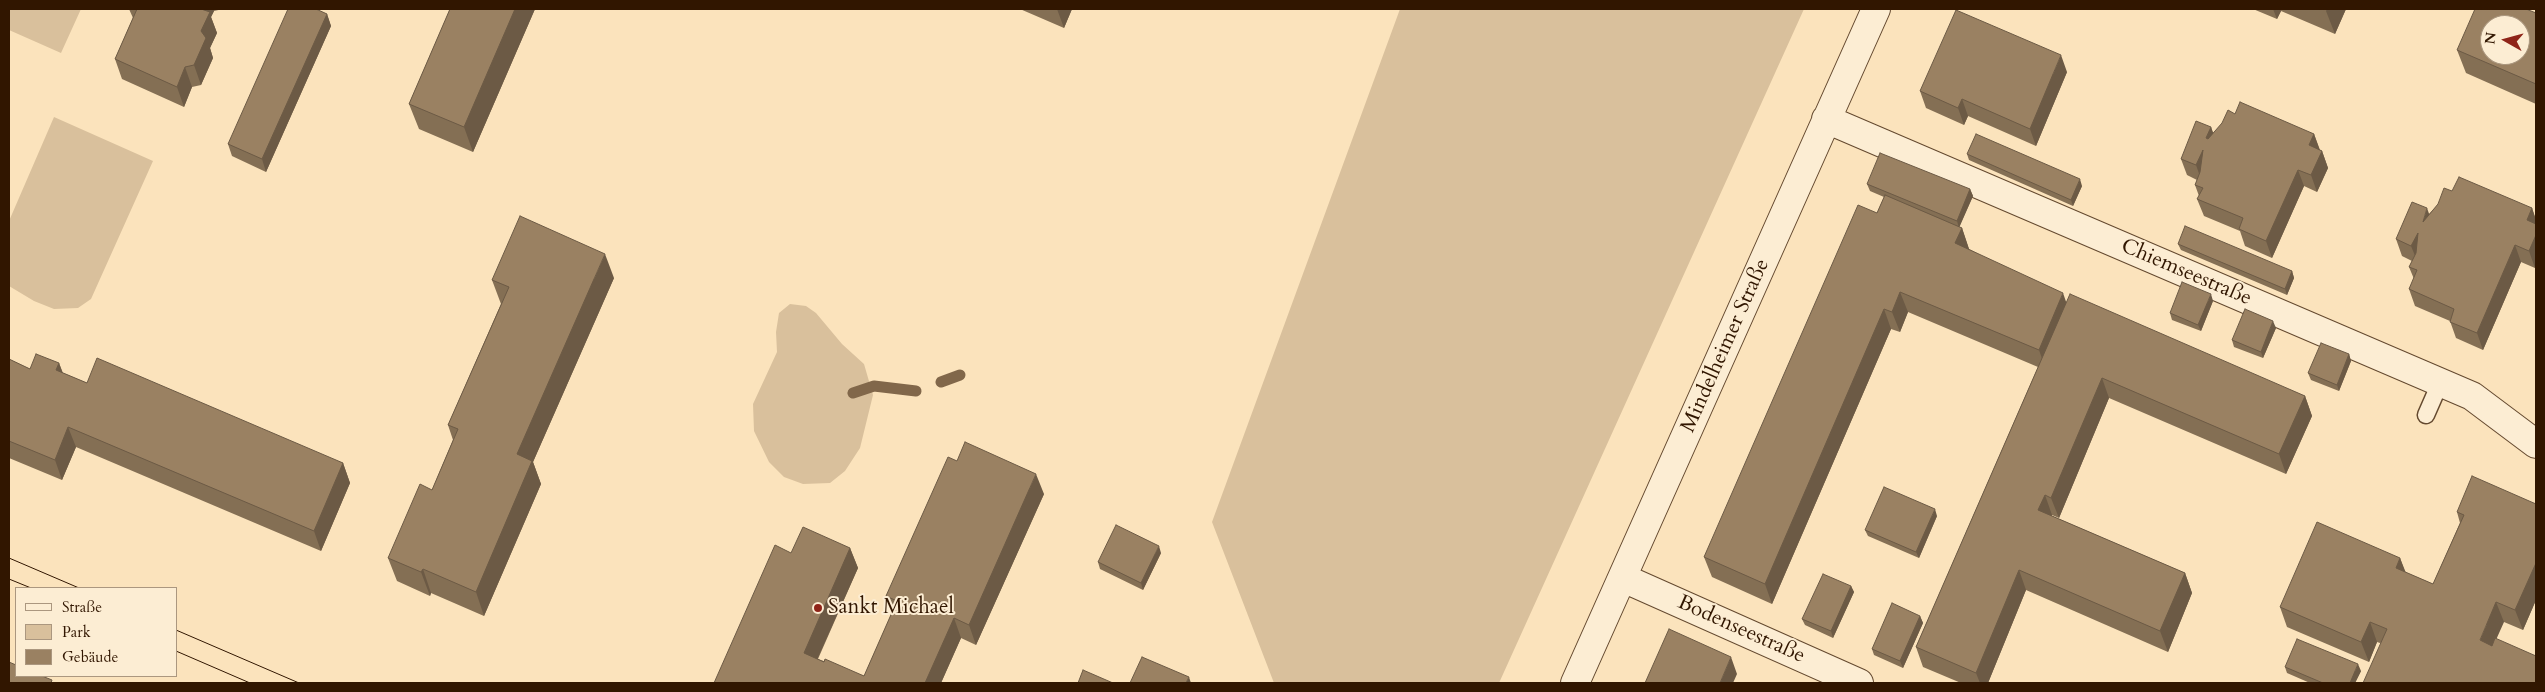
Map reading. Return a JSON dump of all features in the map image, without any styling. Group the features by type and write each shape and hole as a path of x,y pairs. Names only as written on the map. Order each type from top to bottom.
{"street":[{"name":"Mindelheimer Straße","path":"1574,683 1623,578 1876,9"},
{"name":"Chiemseestraße","path":"1826,118 2472,396 2536,444"},
{"name":"Bodenseestraße","path":"1623,578 1859,683"}],"lane":[{"path":"2426,415 2440,383"}],"green space":[{"path":"9,9 81,9 61,53 9,30"},
{"path":"1400,9 1804,9 1499,683 1274,683 1212,522"},
{"path":"54,117 153,161 91,299 78,308 54,309 34,301 9,286 9,221"},
{"path":"790,304 806,306 816,313 842,344 864,364 873,395 860,448 845,471 830,483 803,484 784,477 769,462 754,431 753,404 777,352 776,332 779,313"}],"building":[{"path":"137,9 201,9 210,12 201,31 206,38 194,65 185,67 177,87 115,59"},
{"path":"288,9 316,9 327,14 262,159 228,144"},
{"path":"450,9 515,9 464,127 409,104"},
{"path":"2475,9 2526,9 2536,13 2536,84 2492,65 2530,65 2530,15 2480,15 2480,60 2457,50"},
{"path":"1956,10 2061,55 2030,129 1962,99 1958,108 1920,91"},
{"path":"2240,102 2314,134 2309,145 2322,151 2311,175 2298,170 2266,241 2239,229 2243,218 2197,199 2203,188 2195,185 2200,172 2203,150 2196,165 2181,159 2196,121 2211,127 2206,138 2208,139 2222,123 2228,110 2235,114"},
{"path":"1976,134 2080,179 2071,200 1967,154"},
{"path":"1880,153 1970,189 1957,221 1867,184"},
{"path":"2459,177 2532,208 2527,220 2536,224 2536,235 2529,251 2515,245 2477,333 2450,322 2454,309 2409,289 2417,270 2409,267 2416,253 2418,233 2411,246 2396,239 2412,202 2427,208 2423,222 2438,204 2444,188 2452,191"},
{"path":"1885,195 1962,228 1955,243 2063,293 2039,350 1900,292 1892,312 1884,309 1765,584 1704,557 1858,205 1877,213"},
{"path":"520,216 605,254 517,454 532,461 476,592 423,569 421,572 388,558 420,484 432,490 458,429 448,425 509,287 492,280"},
{"path":"2185,226 2292,271 2285,289 2178,244"},
{"path":"2182,282 2211,294 2198,325 2170,313"},
{"path":"2070,294 2305,396 2279,454 2102,378 2051,498 2045,495 2038,510 2185,573 2160,631 2019,570 1976,673 1916,647"},
{"path":"2245,309 2273,321 2261,352 2232,340"},
{"path":"2321,343 2349,354 2337,385 2308,373"},
{"path":"36,354 59,363 56,370 87,383 97,358 343,463 314,531 68,427 55,460 9,441 9,359 30,369"},
{"path":"965,442 1036,474 969,625 954,618 925,683 714,683 775,545 791,553 803,527 850,548 804,653 824,662 825,659 864,676 897,601 886,596 948,457 957,461"},
{"path":"2472,476 2536,504 2536,563 2515,610 2496,602 2480,640 2492,646 2495,638 2536,656 2536,683 2363,683 2387,629 2370,622 2361,642 2280,607 2317,522 2400,558 2396,568 2433,584 2464,515 2457,512"},
{"path":"1884,487 1935,509 1916,552 1865,530"},
{"path":"1116,525 1159,546 1141,583 1098,562"},
{"path":"1823,574 1851,586 1831,631 1802,619"},
{"path":"1892,603 1920,616 1900,661 1872,649"},
{"path":"1669,629 1731,657 1720,683 1645,683"},
{"path":"2297,639 2358,664 2350,683 2323,683 2285,667"},
{"path":"1142,657 1189,677 1186,683 1130,683"},
{"path":"9,662 15,665 15,677 44,677 52,680 51,683 9,683"},
{"path":"1083,670 1113,683 1078,683"}],"waterway":[{"path":"941,382 960,375"},
{"path":"853,393 874,386 916,391"}],"tram line":[{"path":"9,558 77,587"},
{"path":"9,579 29,587"},
{"path":"178,631 299,683"},
{"path":"178,652 250,683"}],"place":[{"name":"Sankt Michael","path":"818,608"}]}
